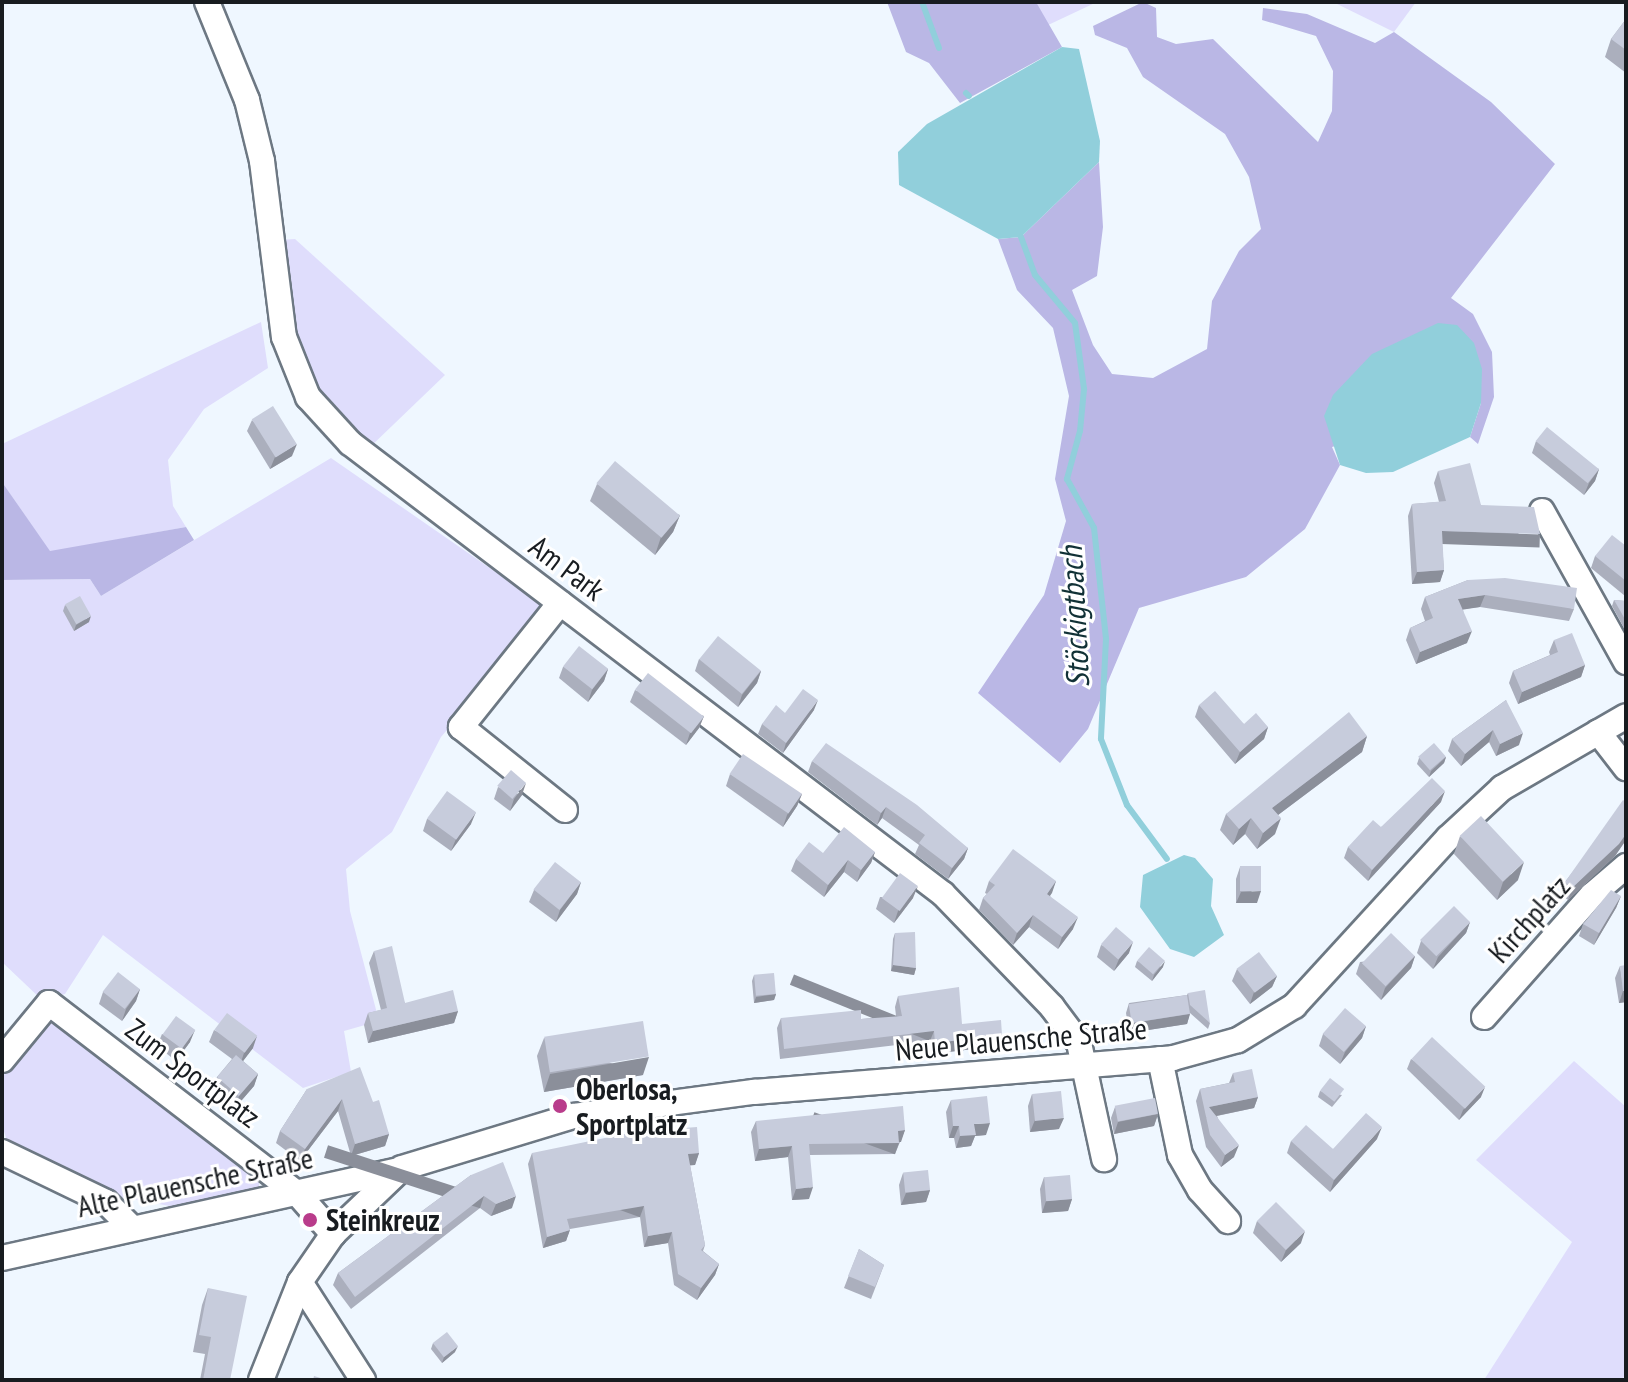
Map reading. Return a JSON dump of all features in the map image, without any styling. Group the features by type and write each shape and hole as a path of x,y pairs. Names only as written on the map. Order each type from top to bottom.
{"street":[{"name":"Am Park","path":"207,2 247,100 262,161 284,337 308,397 350,443 943,894 1052,1007 1079,1043 1104,1159"},
{"path":"1542,511 1626,662"},
{"path":"560,603 461,727 565,810"},
{"name":"Neue Plauensche Straße","path":"261,1380 300,1282 333,1234 402,1168 573,1116 754,1092 1160,1059 1238,1040 1294,1006 1448,838 1502,788 1626,716"},
{"path":"1598,732 1626,768"},
{"name":"Kirchplatz","path":"1484,1017 1592,895 1626,866"},
{"name":"Zum Sportplatz","path":"2,1060 49,1003 297,1193"},
{"path":"1160,1059 1180,1155 1200,1190 1228,1221"},
{"path":"5,1152 106,1202 131,1227"},
{"name":"Alte Plauensche Straße","path":"2,1258 402,1168"},
{"path":"297,1193 333,1234"},
{"path":"300,1282 363,1380"}],"shaded area":[{"path":"887,2 1036,2 1062,47 960,103 929,63 906,52"},
{"path":"1036,2 1097,2 1046,26"},
{"path":"1143,2 1156,8 1157,37 1176,44 1213,39 1318,142 1332,111 1333,71 1316,36 1262,20 1263,8 1307,14 1375,43 1394,32 1491,102 1555,164 1451,298 1473,314 1492,352 1494,397 1478,444 1470,437 1481,403 1332,447 1340,465 1305,529 1246,577 1139,608 1088,729 1060,763 978,693 1044,595 1066,521 1055,479 1069,396 1053,328 1017,290 998,239 1021,237 1099,162 1103,227 1097,276 1072,290 1093,345 1112,374 1153,378 1207,349 1212,301 1239,251 1261,229 1249,177 1225,134 1143,77 1127,48 1095,35 1093,26"},
{"path":"1333,2 1416,2 1394,32"},
{"path":"1062,47 1079,49 1100,141 1099,162 1021,237 998,239 899,185 898,152 927,124"},
{"path":"295,239 445,375 368,449 315,396 289,316 279,240"},
{"path":"261,322 268,368 204,409 168,460 173,506 186,527 50,552 2,482 2,444"},
{"path":"1438,323 1457,325 1474,343 1482,369 1481,403 1470,437 1393,472 1366,473 1340,465 1324,416 1333,395 1372,354"},
{"path":"331,458 549,609 441,737 392,832 346,869 350,911 379,1021 344,1031 351,1072 303,1088 103,935 65,994 42,1000 2,962 2,580 90,579 101,596"},
{"path":"2,482 50,551 186,527 194,540 101,596 90,579 2,580"},
{"path":"1184,855 1195,858 1213,879 1211,906 1224,935 1194,957 1170,949 1140,907 1143,875"},
{"path":"50,1019 259,1177 259,1190 181,1208 120,1197 8,1144 2,1125 2,1077"},
{"path":"1574,1061 1626,1107 1626,1373 1622,1380 1484,1380 1572,1242 1476,1160"}],"building":[{"path":"1626,19 1626,50 1611,39"},
{"path":"273,406 297,444 276,457 252,419"},
{"path":"1547,427 1599,469 1588,483 1536,441"},
{"path":"615,461 680,516 661,538 596,483"},
{"path":"1470,463 1481,505 1534,507 1540,534 1442,531 1444,570 1417,572 1412,504 1446,501 1438,471"},
{"path":"1612,535 1626,546 1626,581 1595,556"},
{"path":"1505,578 1577,588 1574,609 1485,595 1458,599 1472,631 1420,652 1410,628 1433,618 1425,597 1468,580"},
{"path":"80,596 91,616 76,624 65,604"},
{"path":"1614,600 1626,601 1626,621"},
{"path":"1572,633 1585,665 1522,692 1513,671 1558,652 1554,640"},
{"path":"718,636 761,671 742,694 699,659"},
{"path":"579,646 608,669 592,689 563,666"},
{"path":"648,673 704,717 691,733 635,690"},
{"path":"803,689 818,700 786,743 762,724 776,705 785,713"},
{"path":"1215,691 1244,724 1256,713 1268,727 1240,752 1199,705"},
{"path":"1506,700 1523,733 1500,744 1493,730 1465,754 1452,739"},
{"path":"1349,712 1367,736 1272,808 1281,818 1263,833 1251,818 1239,829 1226,814"},
{"path":"826,743 917,805 968,848 952,868 919,843 925,835 886,807 881,813 812,761"},
{"path":"1434,743 1446,757 1430,770 1418,757"},
{"path":"743,754 802,794 788,814 730,774"},
{"path":"511,770 526,783 512,799 497,786"},
{"path":"1432,778 1445,791 1372,870 1348,847 1373,820 1381,827"},
{"path":"447,791 476,812 456,840 427,819"},
{"path":"1623,800 1626,802 1626,834 1572,888 1565,882"},
{"path":"1481,816 1524,862 1503,882 1460,836"},
{"path":"844,827 875,852 861,870 848,860 828,885 796,859 809,842 823,853"},
{"path":"1013,849 1056,881 1047,894 1078,917 1062,937 1033,915 1017,933 983,898 995,885 989,881"},
{"path":"555,862 581,882 559,910 533,890"},
{"path":"1240,866 1261,866 1261,891 1240,891"},
{"path":"900,873 918,886 900,911 882,898"},
{"path":"1611,890 1621,896 1599,933 1583,924"},
{"path":"1454,906 1470,922 1436,956 1420,940"},
{"path":"1116,927 1133,942 1118,959 1101,944"},
{"path":"915,932 916,968 893,965 895,933"},
{"path":"1391,933 1415,956 1386,986 1362,963"},
{"path":"392,946 405,1003 453,990 458,1011 373,1031 368,1013 387,1008 374,951"},
{"path":"1149,947 1165,961 1153,974 1137,961"},
{"path":"1259,952 1277,976 1255,993 1237,969"},
{"path":"1626,965 1626,991 1623,991 1620,966"},
{"path":"118,972 140,989 125,1009 103,992"},
{"path":"774,973 776,994 756,996 754,975"},
{"path":"959,987 962,1024 1001,1020 1002,1035 935,1043 934,1031 784,1049 781,1018 861,1010 861,1019 902,1016 898,996"},
{"path":"1205,990 1210,1023 1190,1005 1188,993"},
{"path":"1187,995 1190,1014 1132,1023 1129,1004"},
{"path":"1345,1008 1366,1026 1344,1052 1323,1034"},
{"path":"227,1013 257,1036 245,1053 214,1030"},
{"path":"176,1016 195,1030 182,1049 162,1035"},
{"path":"643,1021 649,1057 550,1072 544,1037"},
{"path":"1432,1037 1485,1087 1465,1109 1412,1059"},
{"path":"236,1055 258,1074 239,1096 217,1077"},
{"path":"360,1067 373,1102 379,1100 389,1134 355,1144 342,1099 305,1149 280,1131 307,1089"},
{"path":"1252,1069 1258,1097 1209,1107 1239,1145 1225,1155 1210,1135 1200,1089 1235,1082 1233,1073"},
{"path":"1330,1078 1344,1089 1334,1102 1320,1091"},
{"path":"1061,1091 1064,1118 1035,1121 1032,1094"},
{"path":"987,1096 990,1123 974,1124 976,1135 960,1136 959,1126 953,1126 951,1100"},
{"path":"1155,1098 1158,1114 1118,1122 1115,1106"},
{"path":"903,1106 905,1130 898,1131 899,1143 809,1144 813,1187 796,1189 792,1146 759,1149 756,1121"},
{"path":"1366,1113 1382,1127 1334,1180 1291,1141 1306,1125 1333,1149"},
{"path":"697,1127 699,1153 688,1154 705,1245 701,1250 719,1264 701,1288 678,1274 672,1232 648,1236 644,1206 567,1219 570,1230 547,1237 532,1153 634,1132"},
{"path":"503,1162 516,1196 496,1204 484,1196 355,1297 338,1273 471,1175"},
{"path":"928,1170 930,1190 905,1193 903,1173"},
{"path":"1070,1175 1072,1199 1046,1201 1044,1177"},
{"path":"1276,1202 1305,1231 1286,1250 1257,1221"},
{"path":"859,1249 884,1265 875,1287 848,1276"},
{"path":"208,1288 247,1296 230,1380 203,1380 211,1337 199,1335"},
{"path":"447,1332 458,1346 444,1357 433,1343"}],"waterway":[{"name":"Stöckigtbach","path":"922,2 939,48"},
{"name":"Stöckigtbach","path":"966,93 969,96"},
{"name":"Stöckigtbach","path":"1021,237 1035,275 1075,323 1084,389 1080,431 1067,479 1094,528 1106,639 1101,739 1127,805 1167,859"}],"place":[{"name":"Oberlosa, Sportplatz","path":"560,1106"},
{"name":"Steinkreuz","path":"310,1220"}]}
